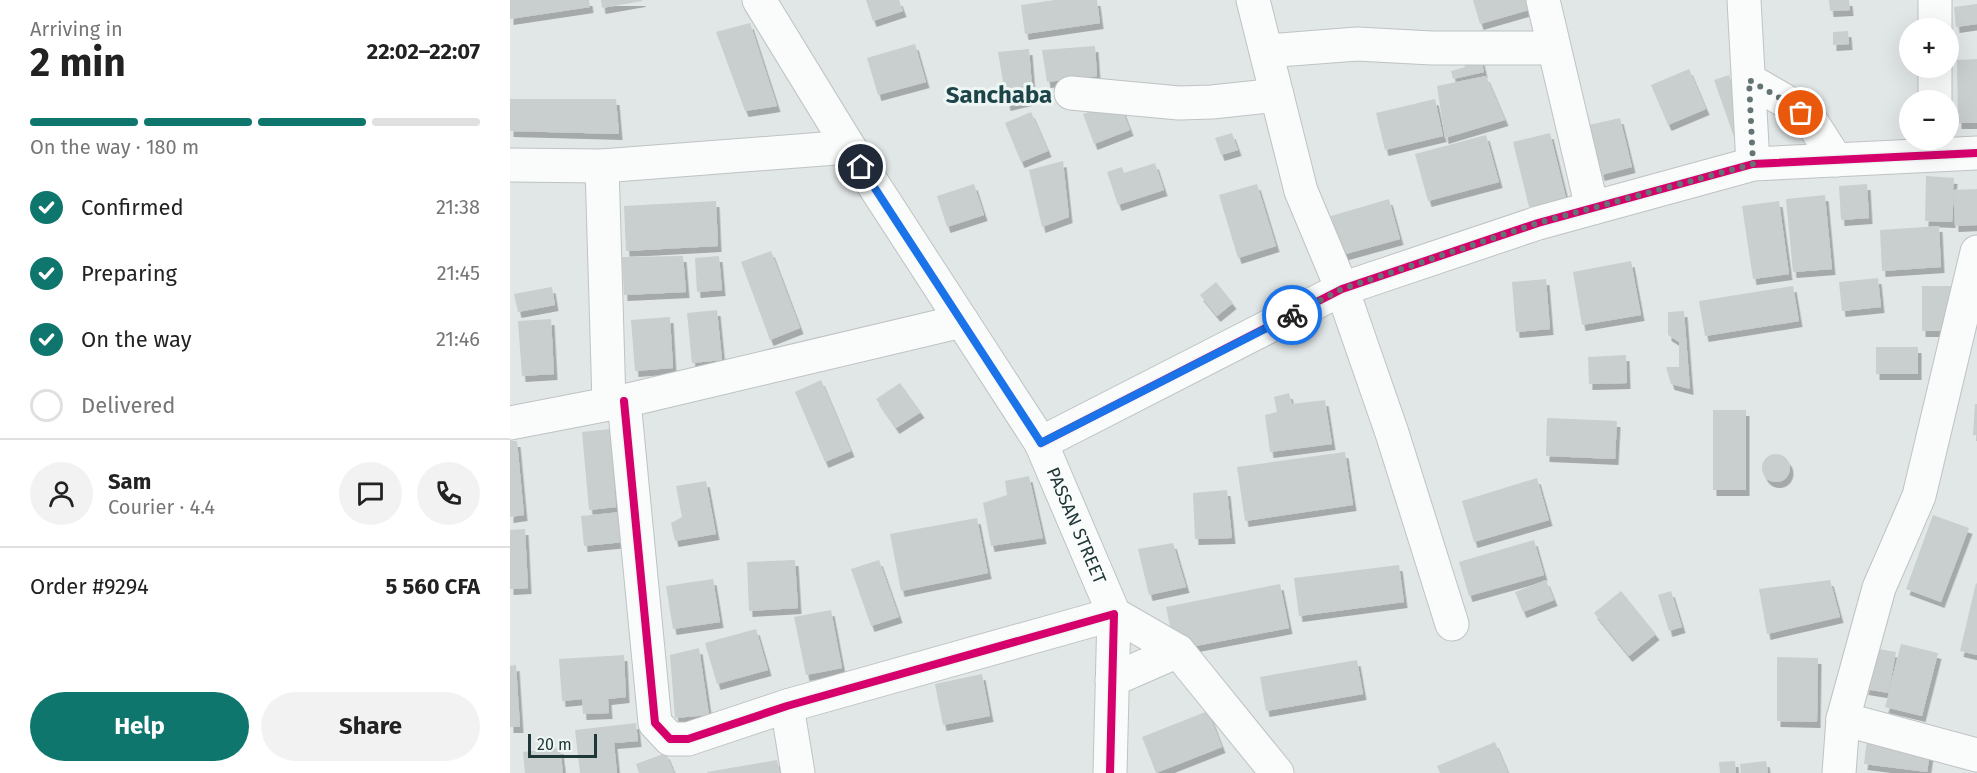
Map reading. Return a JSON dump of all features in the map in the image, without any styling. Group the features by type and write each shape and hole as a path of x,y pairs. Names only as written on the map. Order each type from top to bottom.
{"street":[{"name":"PASSAN STREET","path":"759,0 849,147 1041,443 1114,614"},
{"path":"1253,0 1301,191 1342,289 1392,433 1452,624"},
{"path":"1543,0 1592,208"},
{"path":"1744,0 1753,164"},
{"path":"1935,0 1935,18"},
{"path":"1266,51 1357,44 1432,48 1554,48"},
{"path":"1749,80 1792,105 1811,121 1836,160"},
{"path":"1071,93 1179,103 1277,95"},
{"path":"510,165 602,166 849,147"},
{"path":"1041,443 1342,289 1538,223 1753,164 1836,160 1911,150"},
{"path":"1956,150 1977,153"},
{"path":"602,166 616,402 655,723 670,739 688,740 787,706 1114,614 1178,651 1277,773"},
{"path":"1839,773 1843,719 1879,588 1919,496 1977,252"},
{"path":"510,423 616,402 962,321"},
{"path":"1110,773 1114,614"},
{"path":"1112,681 1178,651"},
{"path":"787,706 798,773"},
{"path":"1843,719 1977,755"}],"building":[{"path":"510,0 589,0 590,7 510,19"},
{"path":"601,0 642,0 642,1 602,8"},
{"path":"866,0 899,0 903,11 873,21"},
{"path":"1055,0 1097,0 1100,23 1025,34 1021,5"},
{"path":"1473,0 1533,0 1536,8 1480,24"},
{"path":"1829,0 1849,0 1850,10 1830,11"},
{"path":"1977,4 1977,24 1959,27 1959,18 1955,18 1954,7"},
{"path":"750,23 777,106 745,111 716,32"},
{"path":"1848,31 1849,44 1833,45 1833,32"},
{"path":"915,44 926,82 878,95 867,58"},
{"path":"1095,46 1097,76 1047,82 1042,50"},
{"path":"1029,49 1033,99 1007,105 998,52"},
{"path":"1481,59 1484,72 1453,79 1451,71 1465,67 1464,63"},
{"path":"1977,59 1977,123 1959,123 1959,60"},
{"path":"1689,69 1706,109 1668,125 1651,85"},
{"path":"1729,75 1749,132 1734,137 1714,80"},
{"path":"1486,76 1505,120 1445,138 1437,86"},
{"path":"510,99 616,99 619,134 510,131"},
{"path":"1435,99 1443,136 1385,150 1376,113"},
{"path":"1119,101 1130,130 1094,144 1083,114"},
{"path":"1031,112 1048,151 1021,162 1005,123"},
{"path":"1620,118 1632,167 1601,175 1589,125"},
{"path":"1232,133 1238,150 1221,155 1215,138"},
{"path":"1550,133 1566,198 1529,207 1513,142"},
{"path":"1486,135 1499,182 1428,201 1415,154"},
{"path":"1063,161 1069,217 1042,227 1029,170"},
{"path":"1155,163 1164,190 1118,205 1107,172 1122,167 1124,173"},
{"path":"1926,176 1954,178 1953,190 1977,189 1977,225 1955,226 1954,193 1952,222 1925,221"},
{"path":"974,184 984,215 947,227 937,196"},
{"path":"1257,184 1276,246 1238,258 1219,195"},
{"path":"1867,184 1869,218 1841,220 1839,186"},
{"path":"1825,195 1832,269 1793,272 1786,199"},
{"path":"1389,199 1400,239 1342,255 1331,216"},
{"path":"716,201 718,246 626,251 624,206"},
{"path":"1779,201 1789,274 1753,279 1742,206"},
{"path":"1939,226 1941,267 1882,271 1880,230"},
{"path":"771,251 800,328 770,340 741,262"},
{"path":"683,256 686,292 624,295 622,257"},
{"path":"719,256 722,290 697,292 695,258"},
{"path":"1631,261 1641,315 1582,325 1573,272"},
{"path":"1878,278 1881,307 1842,311 1839,282"},
{"path":"1546,279 1550,329 1516,332 1512,282"},
{"path":"1216,282 1233,303 1217,316 1200,295"},
{"path":"1793,286 1799,321 1705,336 1699,301"},
{"path":"1922,286 1957,286 1956,331 1922,331"},
{"path":"552,287 555,305 518,312 514,294"},
{"path":"717,310 722,360 692,363 687,313"},
{"path":"1684,311 1690,389 1671,384 1666,367 1679,367 1679,342 1668,335 1668,312"},
{"path":"670,317 673,368 635,371 631,320"},
{"path":"551,319 554,374 522,376 518,321"},
{"path":"1876,347 1918,347 1918,374 1876,374"},
{"path":"1626,355 1627,383 1589,384 1588,357"},
{"path":"821,380 851,451 825,462 795,392"},
{"path":"900,383 921,412 896,428 876,399"},
{"path":"1289,393 1292,404 1325,400 1332,444 1270,452 1265,415 1277,412 1274,397"},
{"path":"1975,404 1977,404 1977,435 1973,435"},
{"path":"1713,410 1746,410 1746,490 1713,490"},
{"path":"1547,418 1617,421 1615,459 1546,456"},
{"path":"610,429 616,507 589,510 582,432"},
{"path":"510,441 517,441 524,515 510,517"},
{"path":"1345,452 1353,505 1245,521 1237,467"},
{"path":"1776,454 1786,458 1790,468 1786,478 1776,482 1766,478 1762,468 1766,458"},
{"path":"1029,476 1043,538 991,546 983,503 1007,495 1005,481"},
{"path":"1537,478 1549,520 1474,542 1462,501"},
{"path":"706,481 716,534 675,541 671,523 682,517 676,486"},
{"path":"1227,490 1232,538 1195,539 1193,493"},
{"path":"631,511 634,541 584,546 581,516"},
{"path":"1933,515 1969,528 1941,602 1906,589"},
{"path":"977,518 988,573 901,591 890,534"},
{"path":"525,529 528,588 510,589 510,530"},
{"path":"1534,540 1544,575 1469,596 1459,562"},
{"path":"1173,543 1186,587 1149,595 1138,549"},
{"path":"795,560 798,608 749,611 747,562"},
{"path":"879,560 899,617 871,626 851,569"},
{"path":"1399,565 1404,602 1299,616 1294,578"},
{"path":"713,579 720,622 673,629 666,586"},
{"path":"1546,580 1554,600 1523,612 1515,592"},
{"path":"1830,580 1840,617 1767,634 1759,589"},
{"path":"1280,584 1289,628 1175,650 1166,607"},
{"path":"1977,584 1977,655 1960,651"},
{"path":"1621,591 1656,634 1629,656 1594,613"},
{"path":"1671,591 1682,627 1669,631 1658,595"},
{"path":"831,610 842,668 806,675 794,617"},
{"path":"756,629 768,670 717,684 705,643"},
{"path":"1901,644 1938,653 1922,716 1885,707 1889,693 1865,689 1873,648 1896,652 1889,690"},
{"path":"699,648 709,715 675,718 670,655"},
{"path":"624,655 626,697 608,699 609,713 583,714 582,699 562,701 559,659"},
{"path":"1777,657 1818,658 1817,722 1777,721"},
{"path":"1357,660 1363,694 1266,711 1260,677"},
{"path":"516,665 520,727 510,727 510,666"},
{"path":"982,674 990,716 943,725 935,684"},
{"path":"1208,711 1222,747 1156,773 1142,737"},
{"path":"636,723 638,741 614,743 617,773 580,773 575,730"},
{"path":"1868,732 1932,740 1927,772 1864,764"},
{"path":"1495,742 1508,773 1440,773 1437,766"},
{"path":"560,748 563,773 525,773 523,752"},
{"path":"666,753 674,773 639,773 636,764"},
{"path":"777,760 780,773 707,772"},
{"path":"1735,761 1736,773 1720,773 1719,762"},
{"path":"1766,761 1768,773 1741,773 1740,764"}],"cycle path":[{"path":"1041,443 1342,289 1538,223 1753,164 1977,153"},
{"path":"624,401 655,723 670,739 688,739 787,706 1114,614 1110,773"}],"way so far":[{"path":"1292,315 1342,289 1538,223 1753,164 1749,80 1792,105 1801,113"}],"district":[{"name":"Sanchaba","path":"999,95"}],"route":[{"path":"861,167 1041,443 1292,315"}]}
